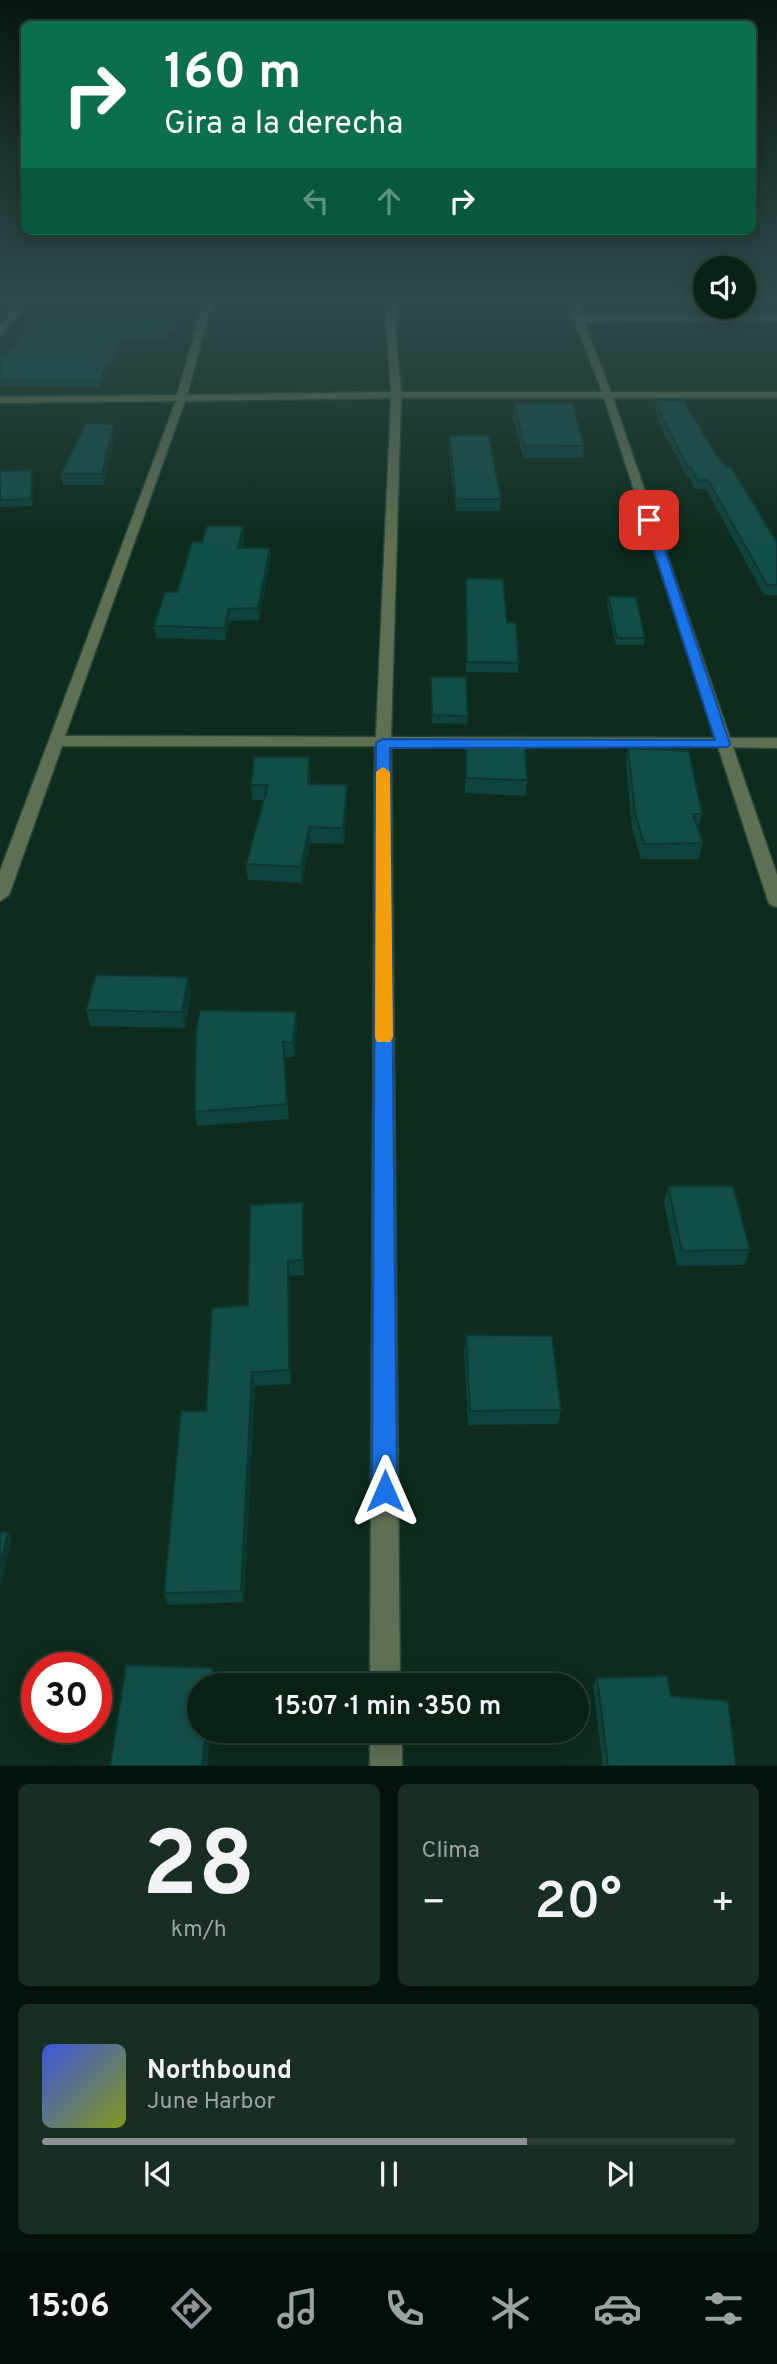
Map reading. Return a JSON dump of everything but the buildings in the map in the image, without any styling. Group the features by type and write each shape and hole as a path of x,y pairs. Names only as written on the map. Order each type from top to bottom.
{"street":[{"path":"2,884 186,380"},
{"path":"385,1673 383,743 395,380"},
{"path":"602,380 777,901"},
{"path":"0,401 396,395 777,395"},
{"path":"56,741 777,743"},
{"path":"386,1743 386,1766"}],"slow traffic":[{"path":"383,772 384,1037"}],"route":[{"path":"385,1491 383,743 723,744 649,520"}]}
